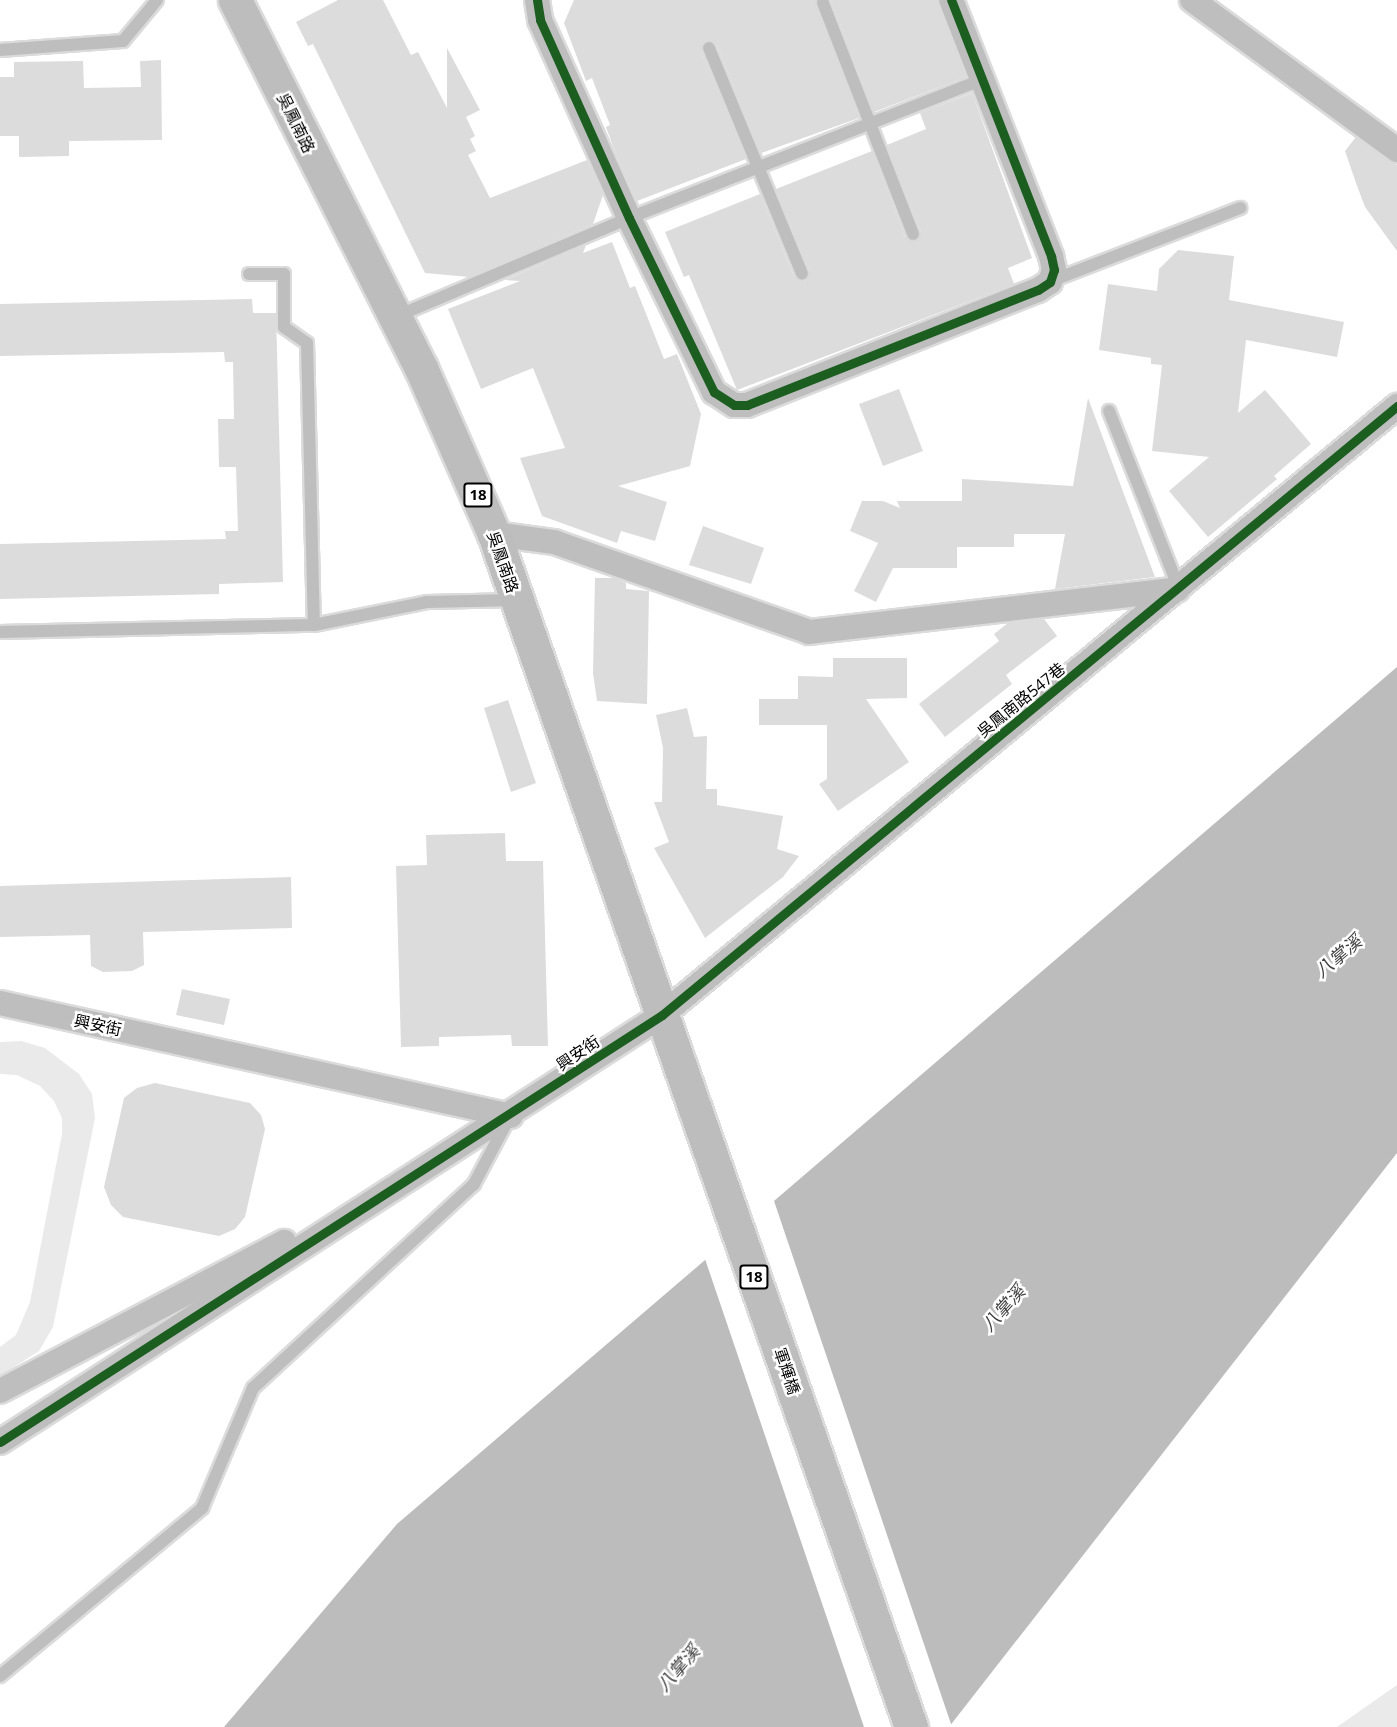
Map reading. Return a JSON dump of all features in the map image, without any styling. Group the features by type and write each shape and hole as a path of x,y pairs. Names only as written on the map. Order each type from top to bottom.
{"main road":[{"name":"吳鳳南路","path":"234,0 452,432 494,534 617,877 662,1015"},
{"name":"軍輝橋","path":"662,1015 911,1727"}],"street":[{"path":"537,0 540,20 629,218 714,392 734,405 758,401 1038,290 1050,282 1054,270 1051,256 982,80 957,2"},
{"path":"1192,0 1397,150"},
{"name":"吳鳳南路547巷","path":"662,1015 1179,589 1397,406"},
{"path":"494,534 554,542 809,632 1179,589"},
{"name":"興安街","path":"0,1003 511,1116 662,1015"},
{"path":"0,1442 424,1168 511,1116"},
{"path":"0,1391 424,1168"}],"lane":[{"path":"0,50 123,41 157,0"},
{"path":"824,3 913,234"},
{"path":"709,48 802,274"},
{"path":"394,317 629,218 982,80"},
{"path":"1050,282 1240,208"},
{"path":"249,274 284,274 284,327 306,343 314,625"},
{"path":"1109,411 1179,589"},
{"path":"0,632 314,625 427,602 516,600"},
{"path":"0,1676 202,1508 253,1388 474,1184 511,1116"}],"shaded area":[{"path":"21,1041 45,1048 79,1074 92,1094 95,1118 53,1327 39,1351 0,1376 0,1347 16,1335 30,1302 62,1134 62,1118 54,1101 40,1086 17,1075 0,1074 0,1042"},
{"path":"1397,1685 1397,1727 1337,1727"}],"water":[{"name":"八掌溪","path":"1397,667 1397,1153 949,1727 224,1727 397,1524"}],"pier":[{"path":"773,1198 952,1727 864,1727 704,1256"}],"building":[{"path":"338,0 383,0 411,55 418,52 447,108 447,48 480,110 466,117 475,136 470,139 476,151 468,155 490,198 587,160 603,195 593,224 469,277 425,273 313,44 308,46 296,22"},
{"path":"574,0 816,0 859,118 761,153 717,45 706,40 701,51 746,159 637,201 614,149 606,127 610,125 592,78 586,81 564,23"},
{"path":"831,0 937,0 966,77 874,112"},
{"path":"161,60 162,140 69,141 69,156 19,157 19,136 0,136 0,77 14,77 14,62 83,61 84,88 141,87 140,61"},
{"path":"972,93 1032,258 1008,268 1014,284 737,390 689,275 684,277 665,232 760,194 794,277 805,282 810,271 776,189 872,151 905,237 917,241 921,231 887,145 926,129 920,113"},
{"path":"1356,137 1397,165 1397,251 1365,207 1356,183 1345,151"},
{"path":"612,242 630,288 635,286 664,359 677,354 701,414 690,466 618,486 667,502 655,541 621,531 617,543 542,516 520,458 565,448 533,368 481,389 448,309 520,281 505,280 586,245 583,253"},
{"path":"1178,250 1234,256 1229,300 1344,322 1337,357 1246,340 1238,413 1265,390 1311,444 1274,476 1277,479 1208,537 1169,491 1209,457 1152,451 1162,365 1151,364 1151,358 1099,350 1108,284 1157,291 1159,269"},
{"path":"252,299 253,313 276,313 283,582 219,584 219,594 0,599 0,544 226,539 225,531 238,531 236,467 219,467 218,419 234,419 233,362 225,362 224,352 0,356 0,304"},
{"path":"899,389 923,451 883,466 859,404"},
{"path":"1088,398 1155,577 1055,589 1065,534 1014,534 1014,547 957,547 957,568 893,568 876,602 854,591 878,543 850,531 862,501 883,501 900,508 897,501 962,501 962,479 1073,486"},
{"path":"703,526 764,548 751,584 689,565"},
{"path":"595,578 614,578 626,583 626,589 649,591 647,704 597,701 593,673"},
{"path":"1044,619 1057,636 1006,675 1012,684 945,737 919,704 999,641 994,634 1008,623"},
{"path":"833,658 907,658 907,698 866,699 909,762 838,811 819,784 827,779 827,725 759,725 759,699 798,699 798,676 833,677"},
{"path":"508,700 536,783 511,792 484,708"},
{"path":"687,708 694,737 707,736 706,789 717,789 717,805 783,816 777,849 799,856 783,877 705,938 654,848 669,842 654,802 662,802 663,748 656,715"},
{"path":"505,833 506,861 543,861 548,1046 512,1046 511,1035 439,1037 439,1046 401,1047 396,866 427,865 426,835"},
{"path":"291,877 292,928 143,932 144,965 132,971 103,972 91,966 90,935 0,937 0,886"},
{"path":"182,989 230,999 224,1025 176,1015"},
{"path":"155,1083 250,1103 261,1115 265,1129 245,1217 235,1229 219,1236 123,1217 111,1205 104,1187 124,1098 137,1088"}],"cycle path":[{"path":"537,0 540,20 629,218 714,392 734,405 747,405 1038,290 1050,282 1054,270 1051,256 951,0"},
{"path":"0,1442 662,1015 1397,406"}]}
